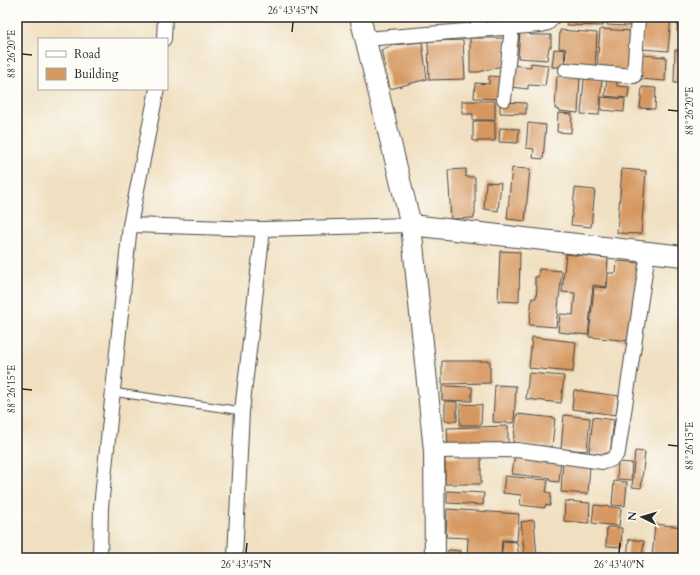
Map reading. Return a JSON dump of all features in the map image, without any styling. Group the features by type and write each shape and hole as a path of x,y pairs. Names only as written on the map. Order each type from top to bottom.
{"street":[{"path":"164,38 165,17"},
{"path":"360,17 411,225 434,451 435,558"},
{"path":"365,39 478,23 512,27 541,25 548,23 554,17"},
{"path":"566,70 634,76 638,17"},
{"path":"504,99 512,27"},
{"path":"100,558 101,507 130,225 157,90"},
{"path":"130,225 263,229 411,225 683,256"},
{"path":"235,558 242,411 263,229"},
{"path":"434,451 517,450 603,462 608,462 616,456 648,252"}],"lane":[{"path":"112,392 242,411"}],"building":[{"path":"567,17 603,17 603,26 566,25"},
{"path":"608,17 630,17 629,26 607,25"},
{"path":"644,17 671,17 668,51 642,49"},
{"path":"678,17 683,17 683,31 677,31"},
{"path":"600,29 631,31 628,71 597,69"},
{"path":"560,30 597,33 595,68 565,66 566,49 559,48"},
{"path":"520,32 530,32 530,35 551,35 551,47 549,47 547,60 518,58"},
{"path":"470,38 505,38 505,65 479,72 470,72"},
{"path":"463,40 465,79 429,80 428,41"},
{"path":"422,42 427,79 390,89 381,50 394,45"},
{"path":"554,49 565,50 564,67 552,67"},
{"path":"675,50 683,50 683,83 674,83"},
{"path":"641,55 666,57 665,81 639,79"},
{"path":"531,63 548,65 545,86 528,85 528,89 510,87 512,65 531,67"},
{"path":"489,76 502,77 501,99 474,98 475,83 489,84"},
{"path":"557,76 580,77 578,113 559,111 559,109 555,109"},
{"path":"607,78 617,79 617,86 629,87 628,98 605,96"},
{"path":"584,79 602,80 599,115 581,114"},
{"path":"642,87 656,88 655,109 640,108"},
{"path":"602,97 625,99 624,112 601,110"},
{"path":"462,101 495,101 495,120 473,120 473,114 462,114"},
{"path":"500,102 526,103 526,114 500,113"},
{"path":"558,113 572,114 571,133 557,132"},
{"path":"473,121 495,121 495,141 473,141"},
{"path":"528,123 546,125 543,159 533,158 534,149 526,148"},
{"path":"500,128 519,129 518,143 499,142"},
{"path":"512,168 530,169 525,221 507,219"},
{"path":"466,169 466,177 475,177 475,215 474,218 451,219 448,170"},
{"path":"622,169 646,171 641,234 617,233"},
{"path":"486,182 501,183 498,211 484,209"},
{"path":"575,188 595,190 591,227 571,225"},
{"path":"500,251 520,252 519,302 498,301"},
{"path":"566,254 608,258 606,287 593,285 588,335 558,332 560,314 573,315 575,293 562,292"},
{"path":"617,261 639,263 631,341 589,337 594,287 607,288 608,273 616,273"},
{"path":"539,269 562,271 556,327 529,325 532,298 536,298 537,286 535,285 535,277 538,277"},
{"path":"681,298 683,299 683,319 679,319"},
{"path":"532,337 576,342 573,372 529,368"},
{"path":"442,361 490,361 490,383 442,384"},
{"path":"529,373 564,376 561,403 526,399"},
{"path":"495,385 516,386 514,423 493,422"},
{"path":"442,386 472,387 472,401 442,400"},
{"path":"574,390 619,396 616,415 572,409"},
{"path":"445,401 457,402 457,421 445,421"},
{"path":"460,404 482,405 481,425 460,425"},
{"path":"517,414 555,418 552,447 513,443"},
{"path":"564,415 590,418 587,451 561,449"},
{"path":"593,417 614,420 610,455 589,453"},
{"path":"508,426 508,444 448,447 447,428"},
{"path":"635,451 645,452 641,488 632,487"},
{"path":"515,454 561,459 559,482 550,481 550,478 512,474"},
{"path":"445,457 481,457 481,484 445,484"},
{"path":"563,462 590,463 588,494 561,492"},
{"path":"618,462 632,463 631,480 617,479"},
{"path":"505,476 548,480 546,492 551,493 550,506 545,505 545,508 520,505 521,495 503,493"},
{"path":"614,481 627,482 625,506 612,505"},
{"path":"447,491 484,493 483,505 447,503"},
{"path":"565,501 590,503 589,523 564,521"},
{"path":"594,505 621,508 619,526 592,523"},
{"path":"447,509 519,514 517,541 502,540 501,558 467,558 468,538 446,537"},
{"path":"534,520 537,558 525,558 521,522"},
{"path":"655,524 683,527 683,558 652,558"},
{"path":"607,527 622,528 621,547 606,546"},
{"path":"629,539 644,541 642,558 627,558"},
{"path":"503,541 517,542 519,558 501,558"},
{"path":"448,550 461,551 460,558 447,558"},
{"path":"540,553 573,556 573,558 540,558"}]}
